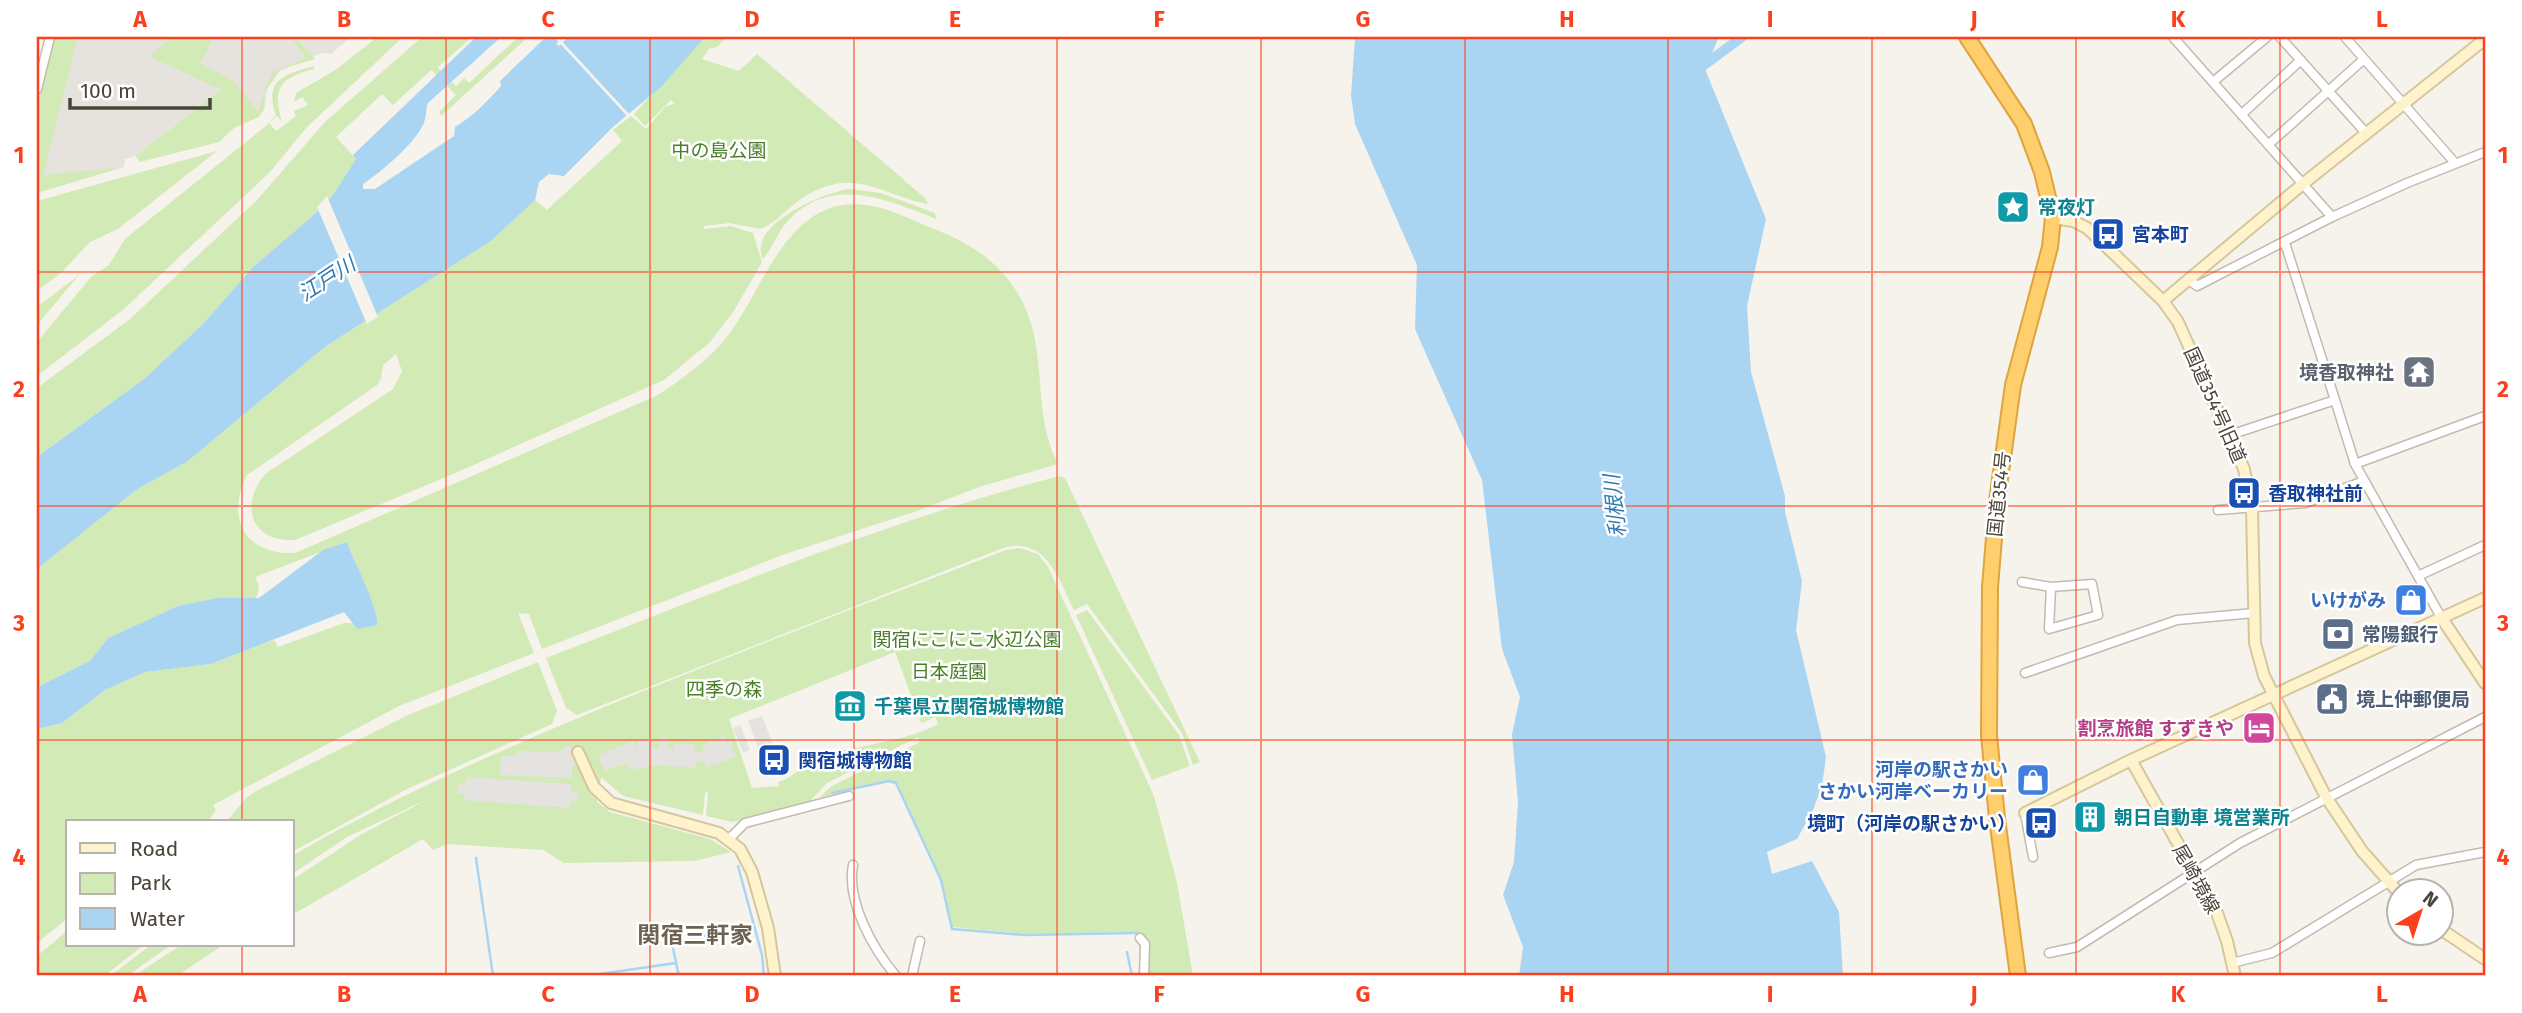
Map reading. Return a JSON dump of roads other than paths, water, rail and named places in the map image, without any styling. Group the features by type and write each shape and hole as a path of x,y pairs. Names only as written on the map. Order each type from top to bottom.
{"highway":[{"name":"国道354号","path":"1968,37 2024,124 2042,172 2053,218 2051,243 2024,335 2008,413 1993,541 1989,614 1989,734 2018,976"}],"street":[{"path":"37,89 50,37"},
{"path":"2173,37 2332,218"},
{"path":"2213,82 2267,37"},
{"path":"2280,37 2366,134"},
{"path":"2344,37 2455,163"},
{"path":"2163,301 2304,183 2485,39"},
{"path":"2269,144 2364,59"},
{"path":"2242,114 2301,60"},
{"path":"2188,279 2197,286 2332,218 2485,152"},
{"name":"国道354号旧道","path":"2053,218 2073,221 2087,228 2163,301 2178,322 2245,469 2252,509 2257,656 2273,695 2326,797 2386,882"},
{"path":"2285,243 2355,464 2441,617 2485,683"},
{"path":"2230,435 2336,400"},
{"path":"2355,464 2485,416"},
{"path":"2218,510 2305,503 2364,481"},
{"path":"2418,576 2485,545"},
{"path":"2022,582 2051,587 2092,584 2098,615 2049,629 2051,587"},
{"path":"2033,857 2025,813 2131,760 2485,598"},
{"path":"2025,673 2177,620 2254,613"},
{"path":"2049,953 2077,947 2193,871 2326,797 2485,717"},
{"path":"578,752 594,788 611,803 729,839 745,856 768,928 775,976"},
{"name":"尾崎境線","path":"2131,760 2217,913 2235,976"},
{"path":"729,839 745,823 849,796"},
{"path":"2396,876 2416,864 2485,852"},
{"path":"853,865 849,884 882,960 896,976"},
{"path":"2232,964 2272,953 2386,882"},
{"path":"1140,938 1146,947 1144,976"},
{"path":"2456,940 2485,959"},
{"path":"912,976 920,941"}],"water":[{"name":"江戸川","path":"476,37 501,37 428,103 425,119 416,136 389,164 363,184 363,189 375,189 454,136 455,127 485,103 501,86 500,81 546,37 564,37 556,44 559,46 568,37 705,37 661,87 614,126 564,176 549,174 539,182 535,200 491,241 326,346 188,461 136,490 37,569 37,457 144,379 203,324 252,268 333,195 356,159 353,155"},
{"name":"利根川","path":"1355,37 1719,37 1705,69 1766,219 1747,306 1751,372 1785,496 1785,512 1802,581 1796,630 1826,757 1822,786 1797,839 1767,852 1772,874 1812,861 1839,912 1843,976 1519,976 1523,947 1503,895 1514,862 1518,802 1512,734 1520,697 1502,649 1482,480 1415,329 1417,265 1355,124 1351,96"},
{"path":"347,542 370,598 377,625 357,629 344,612 211,664 145,672 105,690 62,723 37,729 37,687 90,661 108,638 178,606 217,598 259,598 323,550"}],"waterway":[{"path":"1700,68 1742,37"},
{"path":"832,793 889,781 896,783 941,880 952,929 1025,935 1137,933"},
{"path":"476,858 493,976"},
{"path":"738,866 762,955 764,976"},
{"path":"676,962 672,944 723,931"},
{"path":"1127,952 1132,976"},
{"path":"586,976 676,963 679,976"}],"place":[{"name":"常夜灯","path":"2013,207"},
{"name":"宮本町","path":"2108,234"},
{"name":"境香取神社","path":"2419,372"},
{"name":"香取神社前","path":"2244,493"},
{"name":"いけがみ","path":"2411,600"},
{"name":"常陽銀行","path":"2338,634"},
{"name":"境上仲郵便局","path":"2332,699"},
{"name":"千葉県立関宿城博物館","path":"850,706"},
{"name":"割烹旅館 すずきや","path":"2259,728"},
{"name":"関宿城博物館","path":"774,760"},
{"name":"河岸の駅さかい さかい河岸ベーカリー","path":"2033,780"},
{"name":"朝日自動車 境営業所","path":"2090,817"},
{"name":"境町（河岸の駅さかい）","path":"2041,823"}],"district":[{"name":"関宿三軒家","path":"695,935"}],"park label":[{"name":"中の島公園","path":"719,150"},
{"name":"関宿にこにこ水辺公園","path":"967,639"},
{"name":"日本庭園","path":"949,671"},
{"name":"四季の森","path":"724,689"}]}
